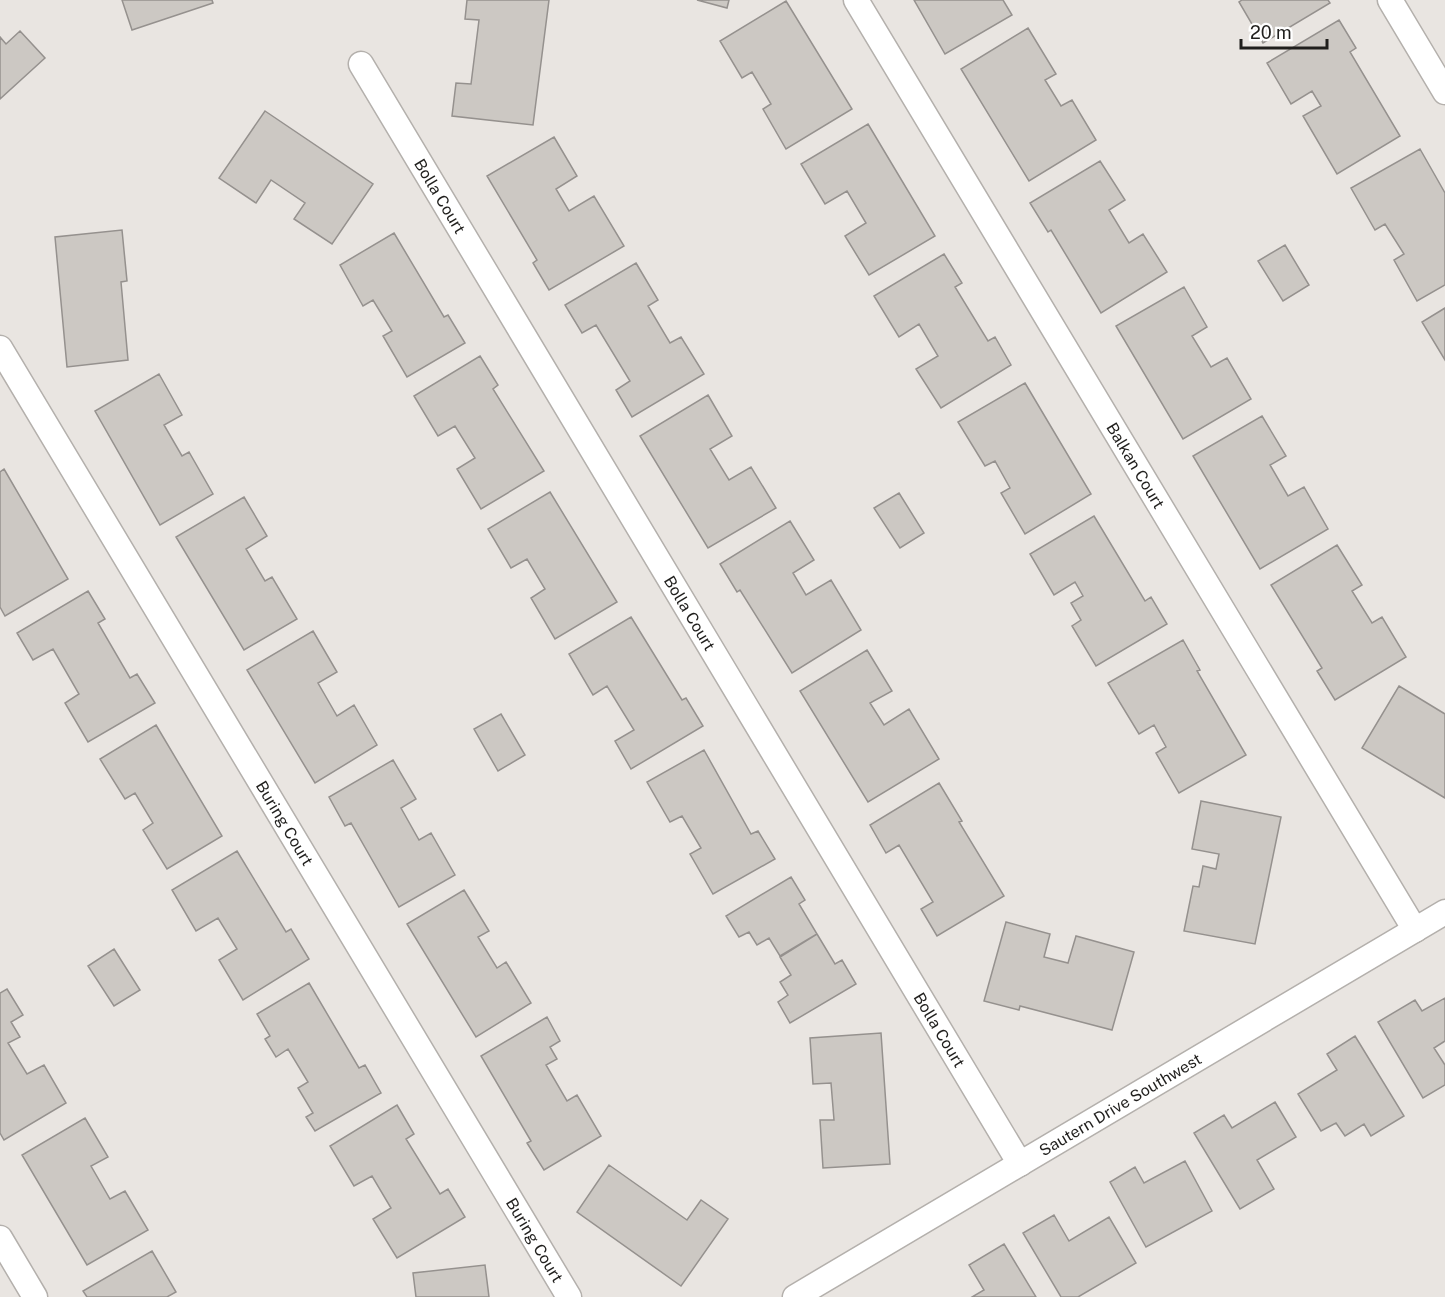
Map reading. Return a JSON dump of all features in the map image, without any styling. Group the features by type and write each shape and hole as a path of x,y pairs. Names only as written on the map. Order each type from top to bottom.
{"street":[{"name":"Balkan Court","path":"856,0 1415,930"},
{"path":"1390,0 1445,92"},
{"name":"Bolla Court","path":"361,63 1020,1164"},
{"name":"Buring Court","path":"0,348 569,1297"},
{"name":"Sautern Drive Southwest","path":"795,1297 1445,912"},
{"path":"0,1239 35,1297"}],"building":[{"path":"122,0 212,0 213,3 132,30"},
{"path":"467,0 549,0 533,125 452,116 456,83 471,84 479,20 465,19"},
{"path":"697,0 729,0 727,8"},
{"path":"914,0 1003,0 1012,15 945,54"},
{"path":"1242,0 1328,0 1330,3 1263,43 1239,2"},
{"path":"786,1 852,109 786,149 763,109 771,104 752,72 742,78 720,41"},
{"path":"1339,20 1356,48 1350,52 1400,136 1337,174 1303,116 1321,106 1312,91 1291,104 1267,63"},
{"path":"1028,28 1056,74 1045,80 1061,106 1072,100 1096,140 1029,181 961,69"},
{"path":"20,31 45,58 0,99 0,37 6,44"},
{"path":"265,111 373,184 332,244 294,219 305,203 271,180 256,203 219,178"},
{"path":"868,124 935,236 869,275 845,236 866,223 847,191 825,204 801,164"},
{"path":"554,137 577,176 556,189 569,211 594,196 624,246 549,290 533,263 537,260 487,176"},
{"path":"1420,149 1445,193 1445,285 1417,301 1394,260 1404,254 1385,224 1375,230 1351,188"},
{"path":"1100,161 1125,200 1109,210 1129,243 1143,234 1167,272 1101,313 1051,230 1048,232 1030,203"},
{"path":"122,230 127,281 121,282 128,360 67,367 55,237"},
{"path":"394,233 444,317 448,315 465,343 407,377 383,336 392,331 373,300 363,306 340,265"},
{"path":"1285,245 1309,285 1283,301 1258,261"},
{"path":"944,254 962,283 955,287 988,341 995,337 1011,365 941,408 916,369 938,356 919,324 899,337 874,296"},
{"path":"636,263 658,300 648,306 670,343 681,337 704,374 632,417 616,390 630,381 596,325 582,333 565,305"},
{"path":"1184,287 1207,327 1192,336 1211,367 1227,358 1251,399 1183,439 1116,326"},
{"path":"1445,308 1445,360 1422,322"},
{"path":"480,356 498,385 493,389 544,471 481,509 457,469 475,458 455,426 438,436 414,396"},
{"path":"159,374 182,415 164,425 182,456 189,452 213,494 160,525 95,411"},
{"path":"1025,383 1091,494 1025,534 1001,493 1010,488 995,461 985,466 958,422"},
{"path":"708,395 732,436 710,449 729,480 751,467 776,508 708,548 640,436"},
{"path":"1262,416 1286,456 1270,465 1288,496 1304,487 1328,529 1260,569 1193,456"},
{"path":"4,469 68,579 5,616 0,607 0,472"},
{"path":"550,492 617,602 555,639 531,598 545,589 527,559 511,568 488,529"},
{"path":"899,493 924,533 900,548 874,508"},
{"path":"244,497 267,536 246,549 265,581 272,577 297,619 244,650 176,537"},
{"path":"1094,516 1145,601 1151,597 1167,624 1096,666 1072,626 1081,620 1071,603 1083,596 1075,582 1054,595 1030,554"},
{"path":"790,521 814,560 793,573 806,595 831,580 861,630 792,673 740,590 737,592 720,564"},
{"path":"1337,545 1362,585 1352,591 1372,623 1382,617 1406,657 1335,700 1317,671 1322,668 1271,585"},
{"path":"88,591 105,619 98,623 130,678 137,674 155,703 88,742 65,703 79,694 53,649 33,660 17,633"},
{"path":"631,617 682,700 686,698 703,726 631,769 615,741 634,730 607,686 593,695 569,654"},
{"path":"313,631 337,672 318,683 337,716 354,705 377,745 315,783 247,670"},
{"path":"1183,640 1200,670 1197,671 1246,755 1179,793 1156,753 1166,747 1154,725 1139,734 1108,683"},
{"path":"867,650 892,691 870,703 884,725 909,709 939,759 868,802 800,691"},
{"path":"1399,686 1445,714 1445,798 1362,748"},
{"path":"501,714 525,755 498,771 474,729"},
{"path":"156,725 222,836 167,869 143,830 153,823 135,793 125,799 100,759"},
{"path":"704,750 751,834 758,831 775,859 713,894 690,854 701,848 682,816 670,822 647,782"},
{"path":"393,760 416,799 401,808 419,840 431,833 455,875 399,907 351,823 345,826 329,797"},
{"path":"939,783 962,821 959,822 1004,896 937,936 921,909 933,902 899,845 886,853 870,825"},
{"path":"1201,801 1281,817 1255,944 1184,931 1193,886 1199,887 1203,866 1216,869 1219,854 1192,849"},
{"path":"237,851 286,932 291,929 309,959 243,1000 219,960 237,949 218,918 196,931 172,890"},
{"path":"791,877 805,900 799,904 817,934 780,956 769,938 757,945 749,932 739,937 726,916"},
{"path":"464,890 489,931 478,937 497,968 506,962 531,1003 476,1037 407,924"},
{"path":"1006,922 1050,934 1044,957 1068,963 1076,936 1134,952 1112,1030 1020,1006 1019,1010 984,1001"},
{"path":"817,934 835,964 842,960 856,984 790,1023 778,1002 788,995 780,982 791,975 780,957"},
{"path":"114,949 140,990 114,1006 88,966"},
{"path":"309,983 359,1068 365,1065 381,1093 315,1131 306,1117 313,1113 298,1088 308,1082 288,1049 276,1057 265,1039 270,1036 257,1014"},
{"path":"7,989 23,1015 11,1022 20,1037 8,1043 27,1074 44,1065 66,1103 4,1140 0,1133 0,993"},
{"path":"1445,998 1445,1041 1434,1048 1445,1065 1445,1085 1423,1098 1378,1022 1415,1000 1422,1011"},
{"path":"547,1017 560,1041 550,1047 557,1059 546,1065 567,1101 577,1095 601,1136 544,1170 527,1143 531,1141 481,1056"},
{"path":"881,1033 890,1164 823,1168 820,1120 834,1120 831,1083 813,1084 810,1038"},
{"path":"1355,1036 1404,1116 1371,1136 1364,1124 1345,1136 1336,1123 1321,1131 1298,1094 1337,1070 1327,1054"},
{"path":"1275,1102 1296,1137 1257,1160 1274,1189 1240,1209 1194,1133 1224,1115 1232,1128"},
{"path":"397,1105 414,1134 406,1139 440,1194 448,1189 465,1217 397,1258 373,1219 391,1208 372,1176 354,1186 330,1146"},
{"path":"85,1118 108,1157 91,1166 110,1199 125,1191 148,1230 87,1265 22,1155"},
{"path":"1185,1161 1212,1211 1146,1247 1110,1182 1135,1167 1144,1183"},
{"path":"609,1165 687,1220 701,1200 728,1219 681,1286 577,1212"},
{"path":"1054,1215 1069,1241 1109,1217 1136,1263 1078,1297 1061,1297 1023,1233"},
{"path":"1004,1244 1036,1297 972,1297 984,1290 969,1265"},
{"path":"152,1251 176,1292 167,1297 87,1297 83,1291"},
{"path":"485,1265 489,1297 416,1297 413,1273"}]}
